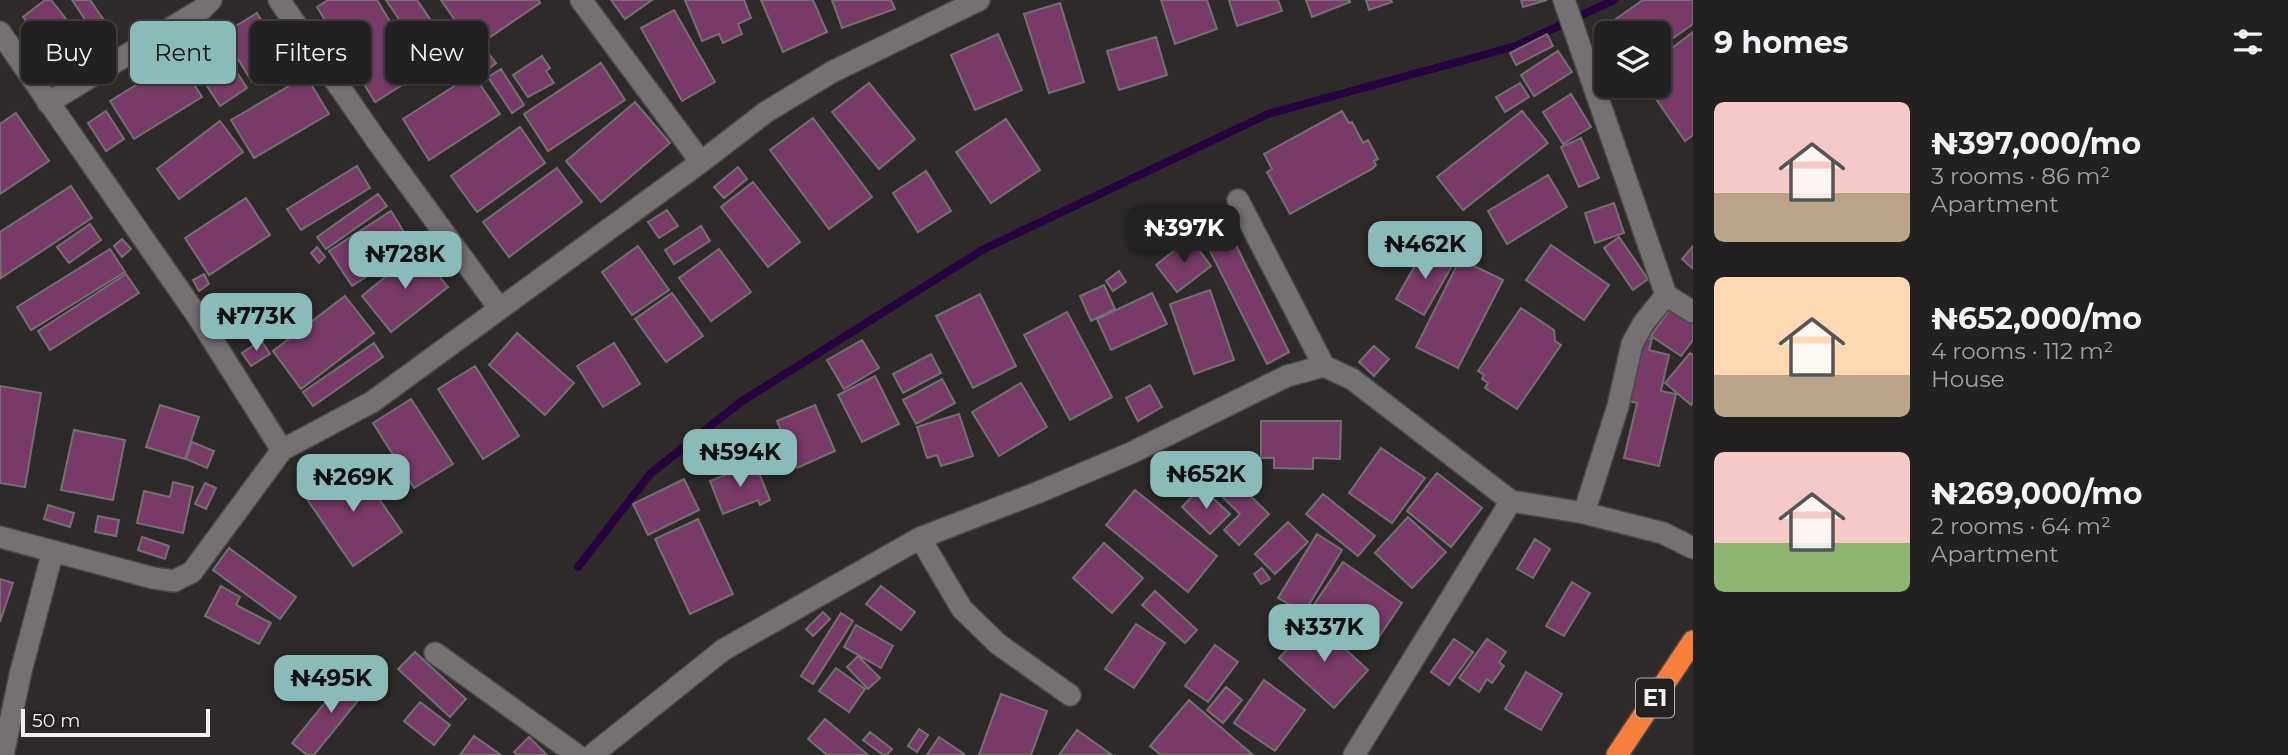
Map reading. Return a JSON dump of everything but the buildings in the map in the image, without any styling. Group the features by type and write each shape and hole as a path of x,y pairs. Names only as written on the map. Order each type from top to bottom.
{"highway":[{"name":"E1","path":"1618,755 1693,641"}],"street":[{"path":"48,103 202,9 211,0"},
{"path":"279,0 377,141 499,308"},
{"path":"581,0 701,162"},
{"path":"0,537 153,578 174,581 192,572 282,450 372,402 766,112 832,72 979,0"},
{"path":"1563,0 1666,295 1693,312"},
{"path":"0,32 198,317 282,450"},
{"path":"1238,200 1324,366 1352,379 1511,501 1584,513 1663,533 1693,548"},
{"path":"1584,513 1618,406 1632,344 1643,324 1666,295"},
{"path":"592,755 723,650 920,538 1131,453 1287,376 1324,366"},
{"path":"1354,755 1511,501"},
{"path":"920,538 962,609 998,644 1070,695"},
{"path":"3,755 20,671 53,551"},
{"path":"435,653 577,755"}],"waterway":[{"path":"578,567 650,474 742,401 984,249 1268,114 1516,46 1614,0"}]}
